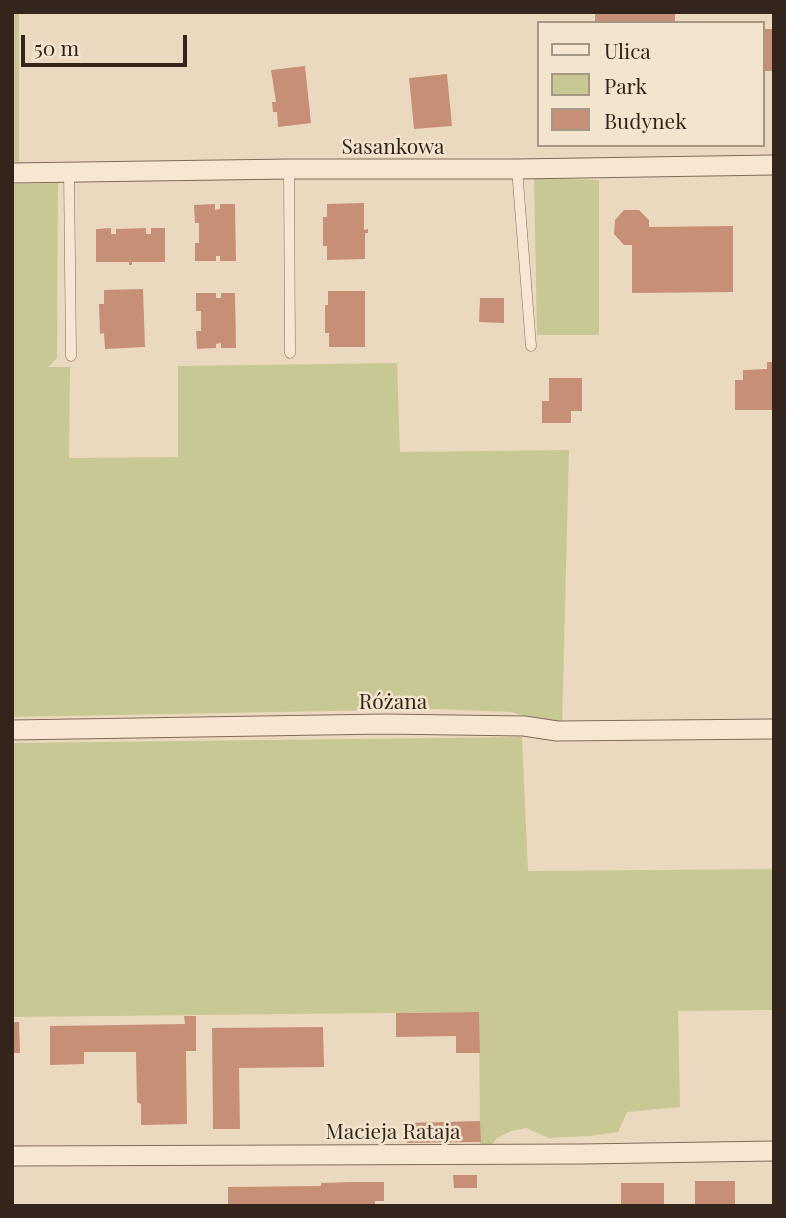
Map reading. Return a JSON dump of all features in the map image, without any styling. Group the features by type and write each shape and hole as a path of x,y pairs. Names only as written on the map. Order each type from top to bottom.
{"street":[{"name":"Sasankowa","path":"12,173 774,165"},
{"name":"Różana","path":"12,730 385,724 524,726 557,731 774,729"},
{"name":"Macieja Rataja","path":"12,1156 774,1151"}],"lane":[{"path":"289,169 289,353"},
{"path":"517,169 531,346"},
{"path":"69,172 71,356"}],"green space":[{"path":"12,12 19,12 19,162 12,162"},
{"path":"534,178 599,180 599,335 537,335"},
{"path":"58,183 57,358 48,367 70,367 69,458 178,457 178,366 397,363 400,452 569,450 562,727 511,712 436,709 12,717 12,184"},
{"path":"522,737 528,871 774,869 774,1010 678,1011 680,1107 627,1112 618,1132 549,1138 526,1128 497,1138 491,1146 480,1146 479,1012 12,1017 12,743"}],"building":[{"path":"595,12 675,12 675,21 595,21"},
{"path":"765,29 774,29 774,71 765,71"},
{"path":"305,66 311,123 278,127 277,112 273,112 272,102 276,102 271,70"},
{"path":"447,74 452,126 414,129 409,78"},
{"path":"364,203 364,230 368,229 368,233 365,233 365,259 327,260 327,246 323,246 323,217 327,217 327,204"},
{"path":"215,204 215,210 220,209 220,204 235,204 236,261 220,261 220,256 216,256 216,261 195,261 199,223 195,223 194,205"},
{"path":"624,210 639,210 649,220 649,227 733,226 733,292 632,293 632,245 624,245 614,234 615,220"},
{"path":"111,228 111,234 116,234 116,229 146,228 146,234 151,234 151,228 165,228 165,262 132,262 132,265 129,265 129,262 96,262 96,229"},
{"path":"143,289 145,347 105,349 104,333 100,334 99,304 104,304 104,290"},
{"path":"328,291 365,291 365,347 329,347 329,333 325,333"},
{"path":"196,293 216,293 216,298 221,298 221,293 235,293 236,348 221,348 221,343 216,344 216,348 197,349 196,331 201,331 201,311 196,311"},
{"path":"480,298 504,298 504,323 479,322"},
{"path":"767,362 774,362 774,410 735,410 735,380 743,380 743,370 767,369"},
{"path":"549,378 582,378 582,411 571,411 571,423 542,423 542,401 549,401"},
{"path":"479,1012 480,1053 456,1053 456,1036 396,1037 396,1013"},
{"path":"184,1016 196,1016 196,1051 186,1051 187,1124 141,1125 141,1104 137,1102 136,1052 84,1052 84,1064 50,1065 50,1026 185,1024"},
{"path":"12,1022 19,1022 20,1053 12,1053"},
{"path":"323,1027 324,1067 239,1068 240,1129 213,1129 212,1028"},
{"path":"480,1121 481,1142 407,1143 406,1123"},
{"path":"453,1175 477,1175 477,1188 454,1188"},
{"path":"695,1181 735,1181 735,1206 695,1206"},
{"path":"384,1182 384,1201 375,1201 375,1206 228,1206 228,1187"},
{"path":"621,1183 664,1183 664,1206 621,1206"}]}
